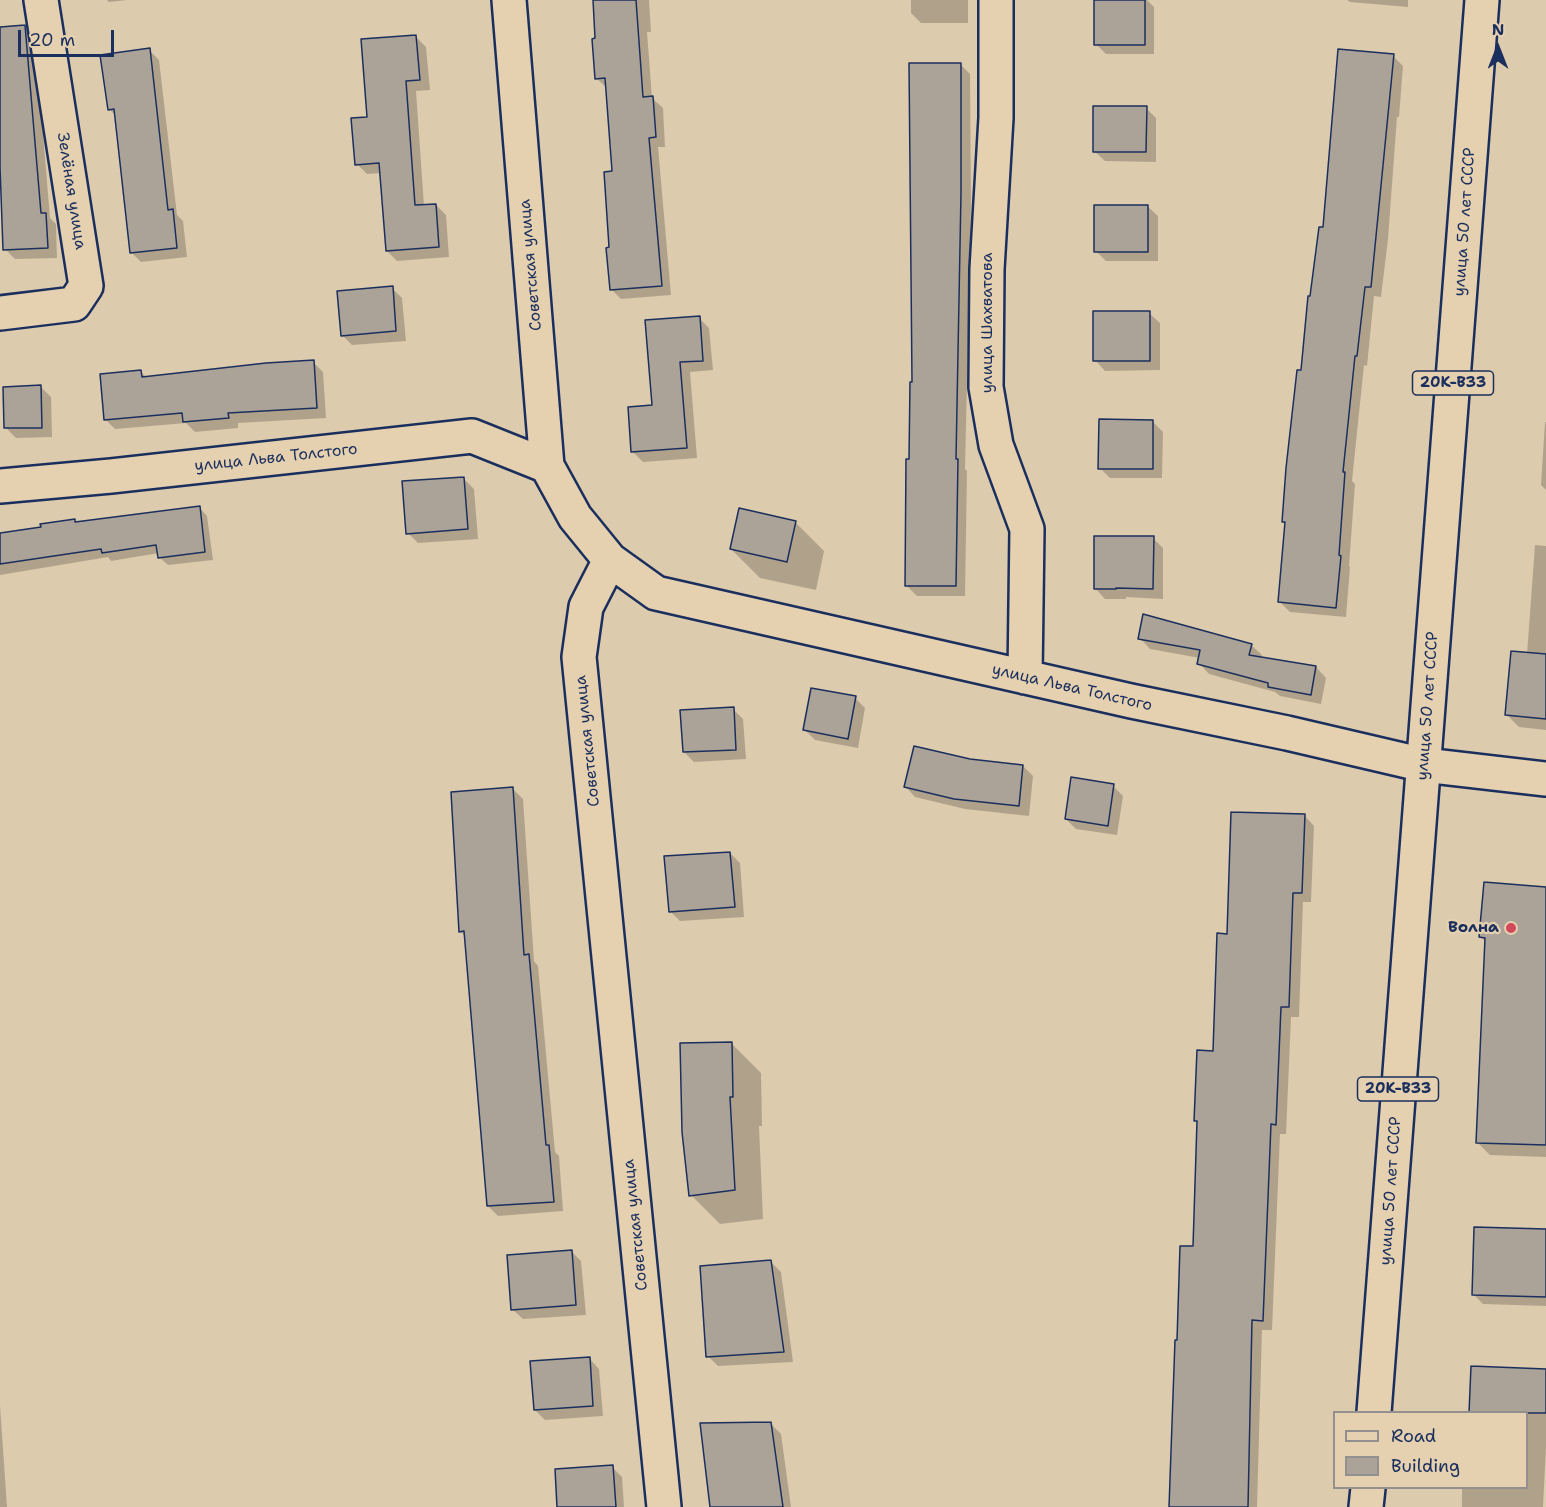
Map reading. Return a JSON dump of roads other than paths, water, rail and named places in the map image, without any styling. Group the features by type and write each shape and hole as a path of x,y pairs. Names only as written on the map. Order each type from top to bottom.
{"street":[{"name":"Зелёная улица","path":"0,313 74,304 86,286 41,0"},
{"name":"Советская улица","path":"509,0 547,466 575,518 610,560 586,607 579,657 664,1507"},
{"name":"улица Шахватова","path":"996,0 996,118 987,269 986,387 996,445 1026,529 1025,677"},
{"name":"улица 50 лет СССР","path":"1374,1411 1482,0"},
{"name":"улица Льва Толстого","path":"0,486 134,474 472,436 547,466"},
{"name":"улица Льва Толстого","path":"610,560 656,593 1131,702 1287,733 1424,765 1546,779"},
{"path":"1366,1507 1368,1489"}],"place":[{"name":"Волна","path":"1511,928"}]}
